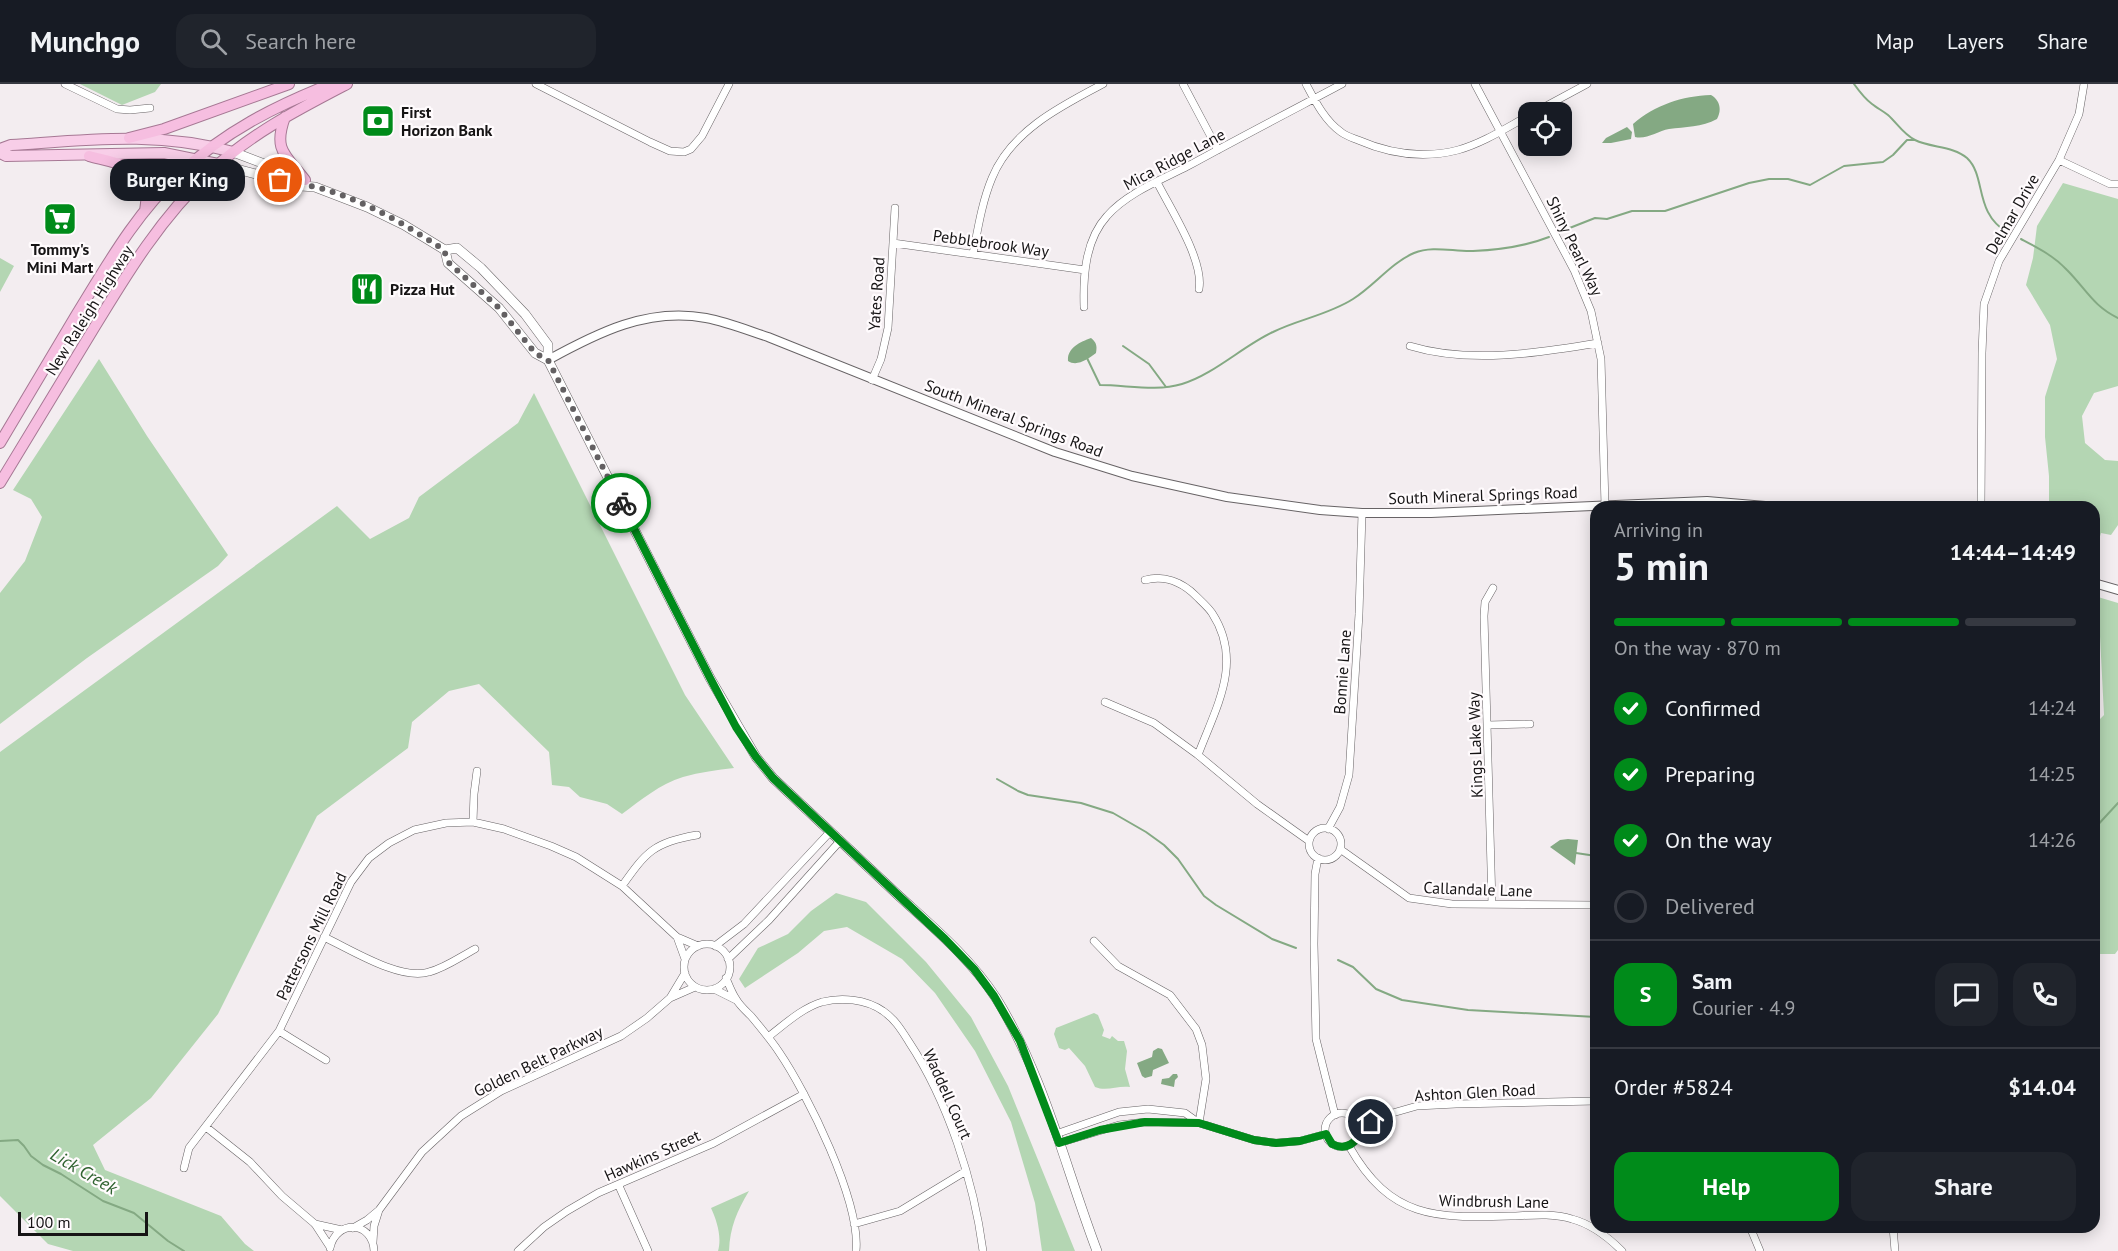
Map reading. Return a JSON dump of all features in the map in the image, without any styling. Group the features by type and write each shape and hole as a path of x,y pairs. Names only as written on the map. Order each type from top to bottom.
{"highway":[{"path":"129,138 164,129 290,84"},
{"name":"New Raleigh Highway","path":"0,442 91,291 145,211 170,182 212,146 240,127 268,111 331,84"},
{"name":"New Raleigh Highway","path":"0,483 109,303 165,220 192,189 233,152 285,117 347,84"},
{"path":"285,117 279,133 281,146 305,180"},
{"path":"89,156 138,173 146,186 145,211"},
{"path":"91,291 109,303"}],"main road":[{"path":"0,148 11,145 129,138 178,140 233,152 388,216 444,250 457,248 507,293 548,345 548,360 710,678 736,727 756,757 773,778 945,939 974,969 994,996 1020,1041 1098,1251"},
{"path":"0,153 6,156 89,156 164,153 218,164 301,186 315,187"},
{"path":"444,250 448,262 499,308 535,353 548,360"}],"street":[{"path":"64,84 117,109 150,108"},
{"path":"536,84 670,151 684,152 691,149 702,136 729,84"},
{"path":"974,254 983,204 993,176 1007,152 1025,132 1046,116 1103,84"},
{"path":"1183,84 1218,150"},
{"path":"1306,84 1325,116 1342,133 1389,151 1413,155 1435,154 1478,143 1518,122"},
{"name":"Mica Ridge Lane","path":"1084,307 1085,270 1097,229 1107,216 1124,201 1342,84"},
{"name":"Shiny Pearl Way","path":"1475,84 1574,270 1591,311 1601,359 1605,501"},
{"path":"1554,102 1587,84"},
{"name":"Delmar Drive","path":"1981,501 1984,304 1999,261 2059,160 2079,114 2084,84"},
{"path":"2059,160 2110,184 2118,184"},
{"path":"1157,182 1196,260 1201,278 1199,289"},
{"name":"Yates Road","path":"872,380 881,359 888,328 895,208"},
{"name":"Pebblebrook Way","path":"893,243 1085,270"},
{"name":"South Mineral Springs Road","path":"548,360 615,326 649,317 685,315 743,328 1030,444 1108,470 1227,497 1362,513 1431,513 1590,507"},
{"path":"1410,346 1447,353 1490,354 1538,352 1598,343"},
{"name":"Bonnie Lane","path":"1328,828 1340,807 1349,775 1359,614 1362,513"},
{"path":"1145,580 1166,579 1187,587 1212,613 1223,638 1228,659 1224,686 1198,755"},
{"path":"2100,584 2117,588"},
{"name":"Kings Lake Way","path":"1492,904 1484,616 1485,602 1493,588"},
{"path":"1105,702 1154,723 1198,755 1257,804 1309,841"},
{"path":"1488,725 1530,724"},
{"path":"473,822 477,771"},
{"name":"Pattersons Mill Road","path":"184,1168 189,1148 279,1031 351,882 369,858 389,843 414,830 446,823 473,822 504,829 551,846 576,857 622,886 677,937 698,946"},
{"path":"1328,828 1340,839 1340,849 1333,857 1323,860 1311,851 1309,841 1318,830 1328,828"},
{"path":"715,946 728,959 729,972 714,989 695,987 685,973 685,959 693,949 698,946 715,946 744,924 830,832"},
{"path":"622,886 639,861 653,848 675,838 697,835"},
{"path":"728,959 769,920 840,841"},
{"name":"Callandale Lane","path":"1340,849 1409,898 1441,903 1590,906"},
{"path":"1318,858 1315,874 1314,944 1316,1039 1335,1115"},
{"path":"324,937 380,963 408,973 428,973 475,949"},
{"name":"Pattersons Mill Road","path":"677,937 685,959"},
{"path":"1094,941 1118,966 1170,995 1196,1029 1202,1045 1206,1079 1199,1123"},
{"name":"Golden Belt Parkway","path":"670,998 685,973"},
{"path":"726,978 736,1000 768,1037 804,1094 828,1144 850,1206 857,1241 856,1251"},
{"name":"Golden Belt Parkway","path":"374,1251 374,1226 379,1210 401,1177 422,1152 461,1116 501,1091 621,1036 670,998 695,987"},
{"path":"714,989 736,1000"},
{"name":"Waddell Court","path":"768,1037 799,1014 822,1002 835,1000 857,1001 882,1010 892,1018 920,1059 937,1093 966,1171 974,1199 983,1251"},
{"path":"279,1031 326,1060"},
{"name":"Hawkins Street","path":"518,1251 544,1227 567,1211 598,1194 714,1143 804,1094"},
{"name":"Ashton Glen Road","path":"1359,1128 1389,1114 1417,1106 1590,1101"},
{"path":"1058,1139 1119,1112 1132,1110 1164,1110 1185,1113 1199,1123"},
{"path":"1349,1114 1354,1117 1359,1128 1357,1138 1348,1146 1332,1144 1326,1134 1327,1123 1335,1115 1349,1114"},
{"path":"1058,1139 1119,1125 1145,1122 1199,1123 1254,1140 1276,1143 1300,1141 1326,1134"},
{"path":"206,1127 250,1162 282,1196 315,1224 330,1249"},
{"name":"Windbrush Lane","path":"1348,1146 1359,1165 1372,1180 1392,1198 1414,1210 1444,1216 1545,1215 1573,1219 1590,1228"},
{"path":"854,1224 900,1211 953,1181 966,1171"},
{"path":"619,1186 648,1251"},
{"name":"Golden Belt Parkway","path":"342,1230 367,1220 379,1210"},
{"path":"315,1224 342,1230"},
{"path":"353,1227 365,1232 373,1242"},
{"path":"330,1249 332,1240 342,1230"},
{"name":"Windbrush Lane","path":"1600,1233 1622,1251"},
{"path":"1752,1233 1760,1251"},
{"path":"1894,1233 1895,1251"}],"shaded area":[{"path":"80,84 161,84 155,92 122,105"},
{"path":"1711,95 1719,106 1717,119 1699,125 1635,137 1633,124 1650,112 1679,100"},
{"path":"1627,127 1632,132 1631,139 1602,143 1606,138"},
{"path":"2063,183 2118,199 2118,386 2094,393 2082,416 2085,443 2105,460 2118,461 2118,525 2111,535 2101,533 2100,536 2100,501 2049,501 2045,397 2057,359 2050,325 2026,285 2033,258 2037,226"},
{"path":"0,258 14,266 0,292"},
{"path":"1091,338 1096,345 1096,353 1079,363 1068,361 1072,349"},
{"path":"99,359 147,436 228,555 218,566 87,658 0,724 0,593 25,561 42,517 31,499 13,490"},
{"path":"534,393 685,695 734,768 715,770 675,780 651,793 622,814 607,804 580,797 569,787 552,785 549,752 479,684 449,691 412,722 408,748 317,816 218,1014 151,1098 93,1145 105,1170 221,1216 254,1251 73,1251 48,1244 0,1196 0,752 337,506 370,539 409,518 419,497 518,423"},
{"path":"2100,598 2118,603 2118,950 2115,954 2100,954 2100,719 2104,715"},
{"path":"1560,840 1578,840 1575,865 1550,847"},
{"path":"836,893 866,902 926,962 971,1017 1008,1086 1075,1251 1042,1251 1035,1203 1011,1122 975,1051 935,993 902,959 847,927 824,931 798,953 745,988 739,979 758,948 788,934 811,911"},
{"path":"1094,1013 1098,1015 1104,1030 1102,1036 1110,1039 1112,1036 1118,1041 1124,1041 1127,1051 1125,1069 1130,1087 1104,1089 1095,1087 1085,1066 1069,1048 1065,1050 1059,1048 1054,1034 1056,1028"},
{"path":"1158,1048 1162,1049 1169,1063 1153,1070 1152,1076 1145,1078 1137,1063 1152,1057 1153,1051"},
{"path":"1177,1074 1178,1077 1174,1087 1161,1084 1162,1079 1169,1078"},
{"path":"749,1191 735,1220 729,1251 718,1251 718,1229 711,1208"}],"waterway":[{"path":"1854,84 1867,100 1888,115 1911,138 1921,143 1955,151 1967,158 1977,175 1990,215 1997,225 2008,233"},
{"path":"1562,231 1595,218 1607,219 1632,211 1665,211 1749,183 1769,179 1788,179 1810,185 1844,166 1883,162 1907,140 1915,140"},
{"path":"1087,358 1100,385 1162,388 1182,384 1205,374 1273,332 1324,313 1361,294 1398,263 1414,253 1429,249 1473,251 1502,249 1549,237"},
{"path":"2021,239 2062,265 2096,303 2118,318"},
{"path":"1123,346 1149,364 1166,387"},
{"path":"997,779 1028,795 1081,803 1113,813 1164,845 1178,859 1204,896 1216,905 1272,939 1296,948"},
{"path":"2100,822 2118,803"},
{"path":"1576,853 1590,855"},
{"path":"1338,960 1353,967 1376,989 1402,1000 1468,1010 1590,1017"},
{"name":"Lick Creek","path":"0,1141 18,1140 31,1156 43,1165 103,1201 134,1213 184,1251"}],"way so far":[{"path":"280,180 315,187 367,207 388,216 444,250 448,262 499,308 535,353 548,360 621,503"}],"place":[{"name":"First Horizon Bank","path":"378,121"},
{"name":"Burger King","path":"280,180"},
{"name":"Tommy's Mini Mart","path":"60,219"},
{"name":"Pizza Hut","path":"367,289"}],"route":[{"path":"621,503 736,727 756,757 773,778 974,969 994,996 1020,1041 1059,1143 1119,1125 1164,1122 1199,1123 1254,1140 1276,1143 1300,1141 1326,1134 1332,1144 1344,1147 1353,1143 1357,1138 1359,1128 1371,1122"}]}
